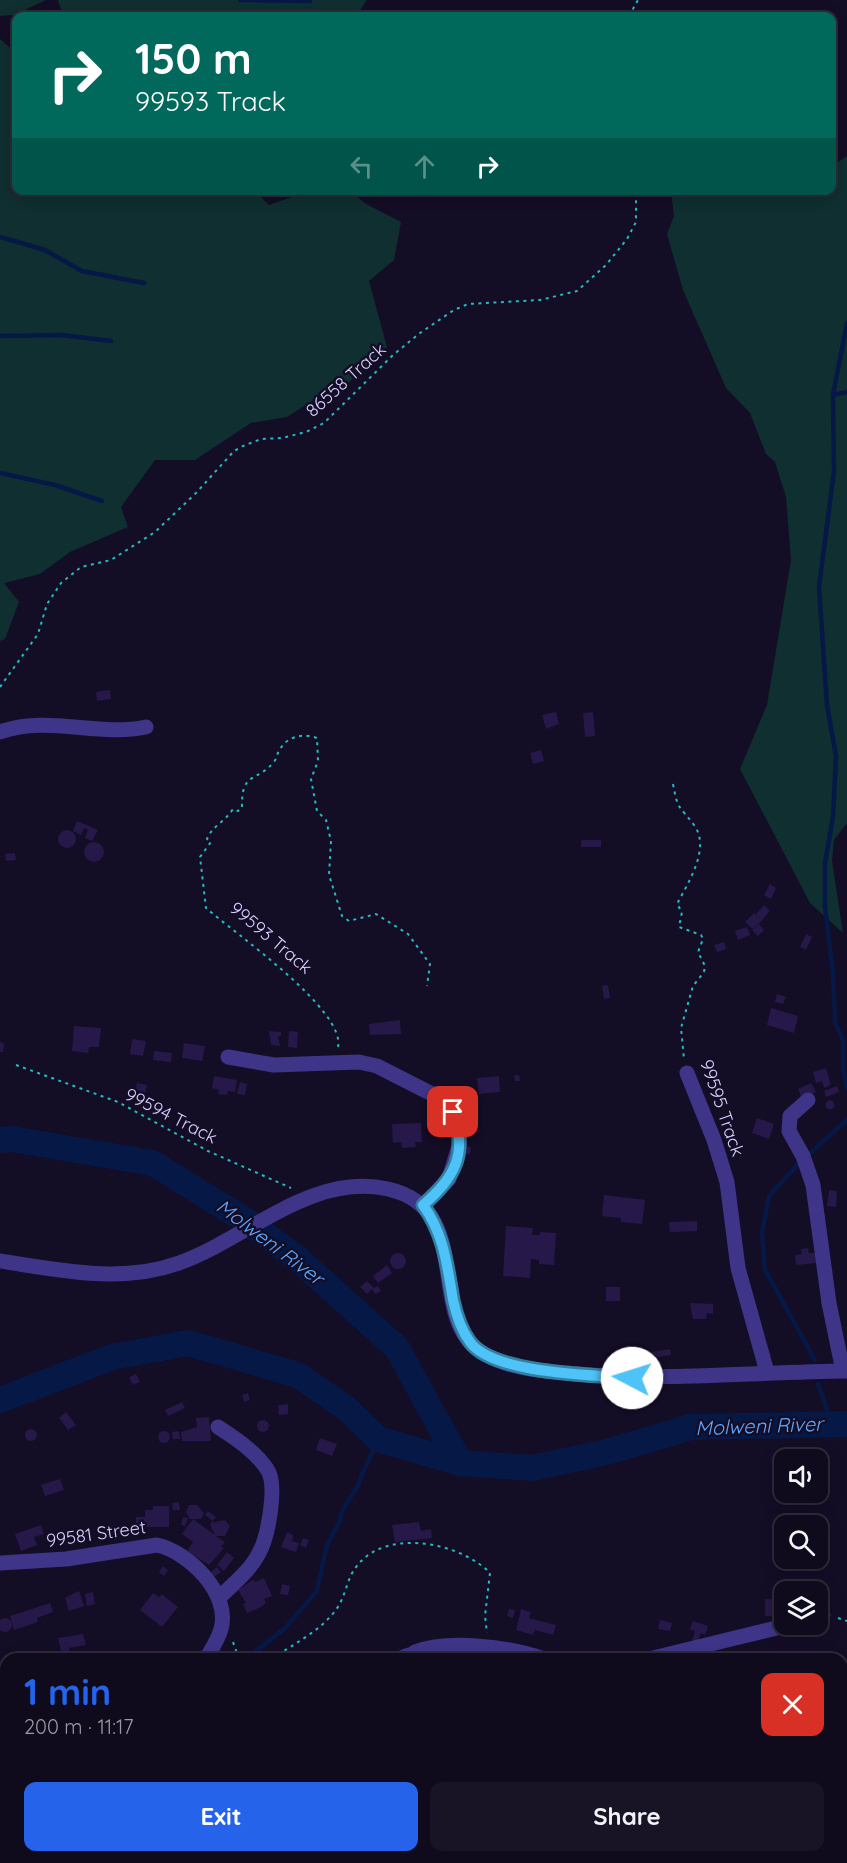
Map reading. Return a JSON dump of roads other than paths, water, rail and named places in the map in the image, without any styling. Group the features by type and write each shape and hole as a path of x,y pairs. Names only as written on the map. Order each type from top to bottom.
{"street":[{"path":"0,732 44,724 112,730 146,727"},
{"path":"228,1057 274,1065 335,1062 377,1065 436,1095 453,1112 460,1132 457,1159 442,1188 423,1205"},
{"name":"99595 Track","path":"687,1073 714,1140 727,1182 738,1269 767,1372"},
{"path":"0,1261 118,1276 180,1263 310,1196 364,1186 404,1194 423,1205 435,1222 442,1240 455,1313 470,1343 485,1355 514,1365 546,1371 632,1378 845,1371 829,1304 813,1185 803,1156 789,1131 790,1116 808,1101"},
{"path":"209,1653 222,1628 219,1598 241,1578 260,1552 273,1484 268,1469 243,1443 218,1427"},
{"name":"99581 Street","path":"0,1563 66,1559 157,1545 169,1549 193,1566 219,1598"},
{"path":"674,1653 774,1629"},
{"path":"415,1652 447,1645 516,1653"},
{"path":"415,1652 430,1653"}],"waterway":[{"path":"240,0 310,1"},
{"path":"0,237 45,250 82,271 144,283"},
{"path":"847,323 833,395 834,471 819,587 827,705 836,756 833,817 825,863 825,907 833,974 835,1023 843,1040 843,1070 847,1088"},
{"path":"0,336 61,335 111,341"},
{"path":"833,395 847,392"},
{"path":"0,473 55,485 102,501"},
{"path":"807,1156 847,1120"},
{"name":"Molweni River","path":"0,1140 12,1139 153,1163 251,1224 299,1260 397,1348 460,1463 532,1468 607,1452 691,1427 847,1424"},
{"path":"801,1161 769,1196 762,1233 765,1270 815,1360"},
{"name":"Molweni River","path":"0,1400 112,1357 188,1343 298,1375 346,1408 378,1439 460,1463"},
{"path":"818,1384 832,1424"},
{"path":"254,1653 285,1628 317,1591 327,1545 339,1523 343,1509 356,1489 378,1439"}]}
